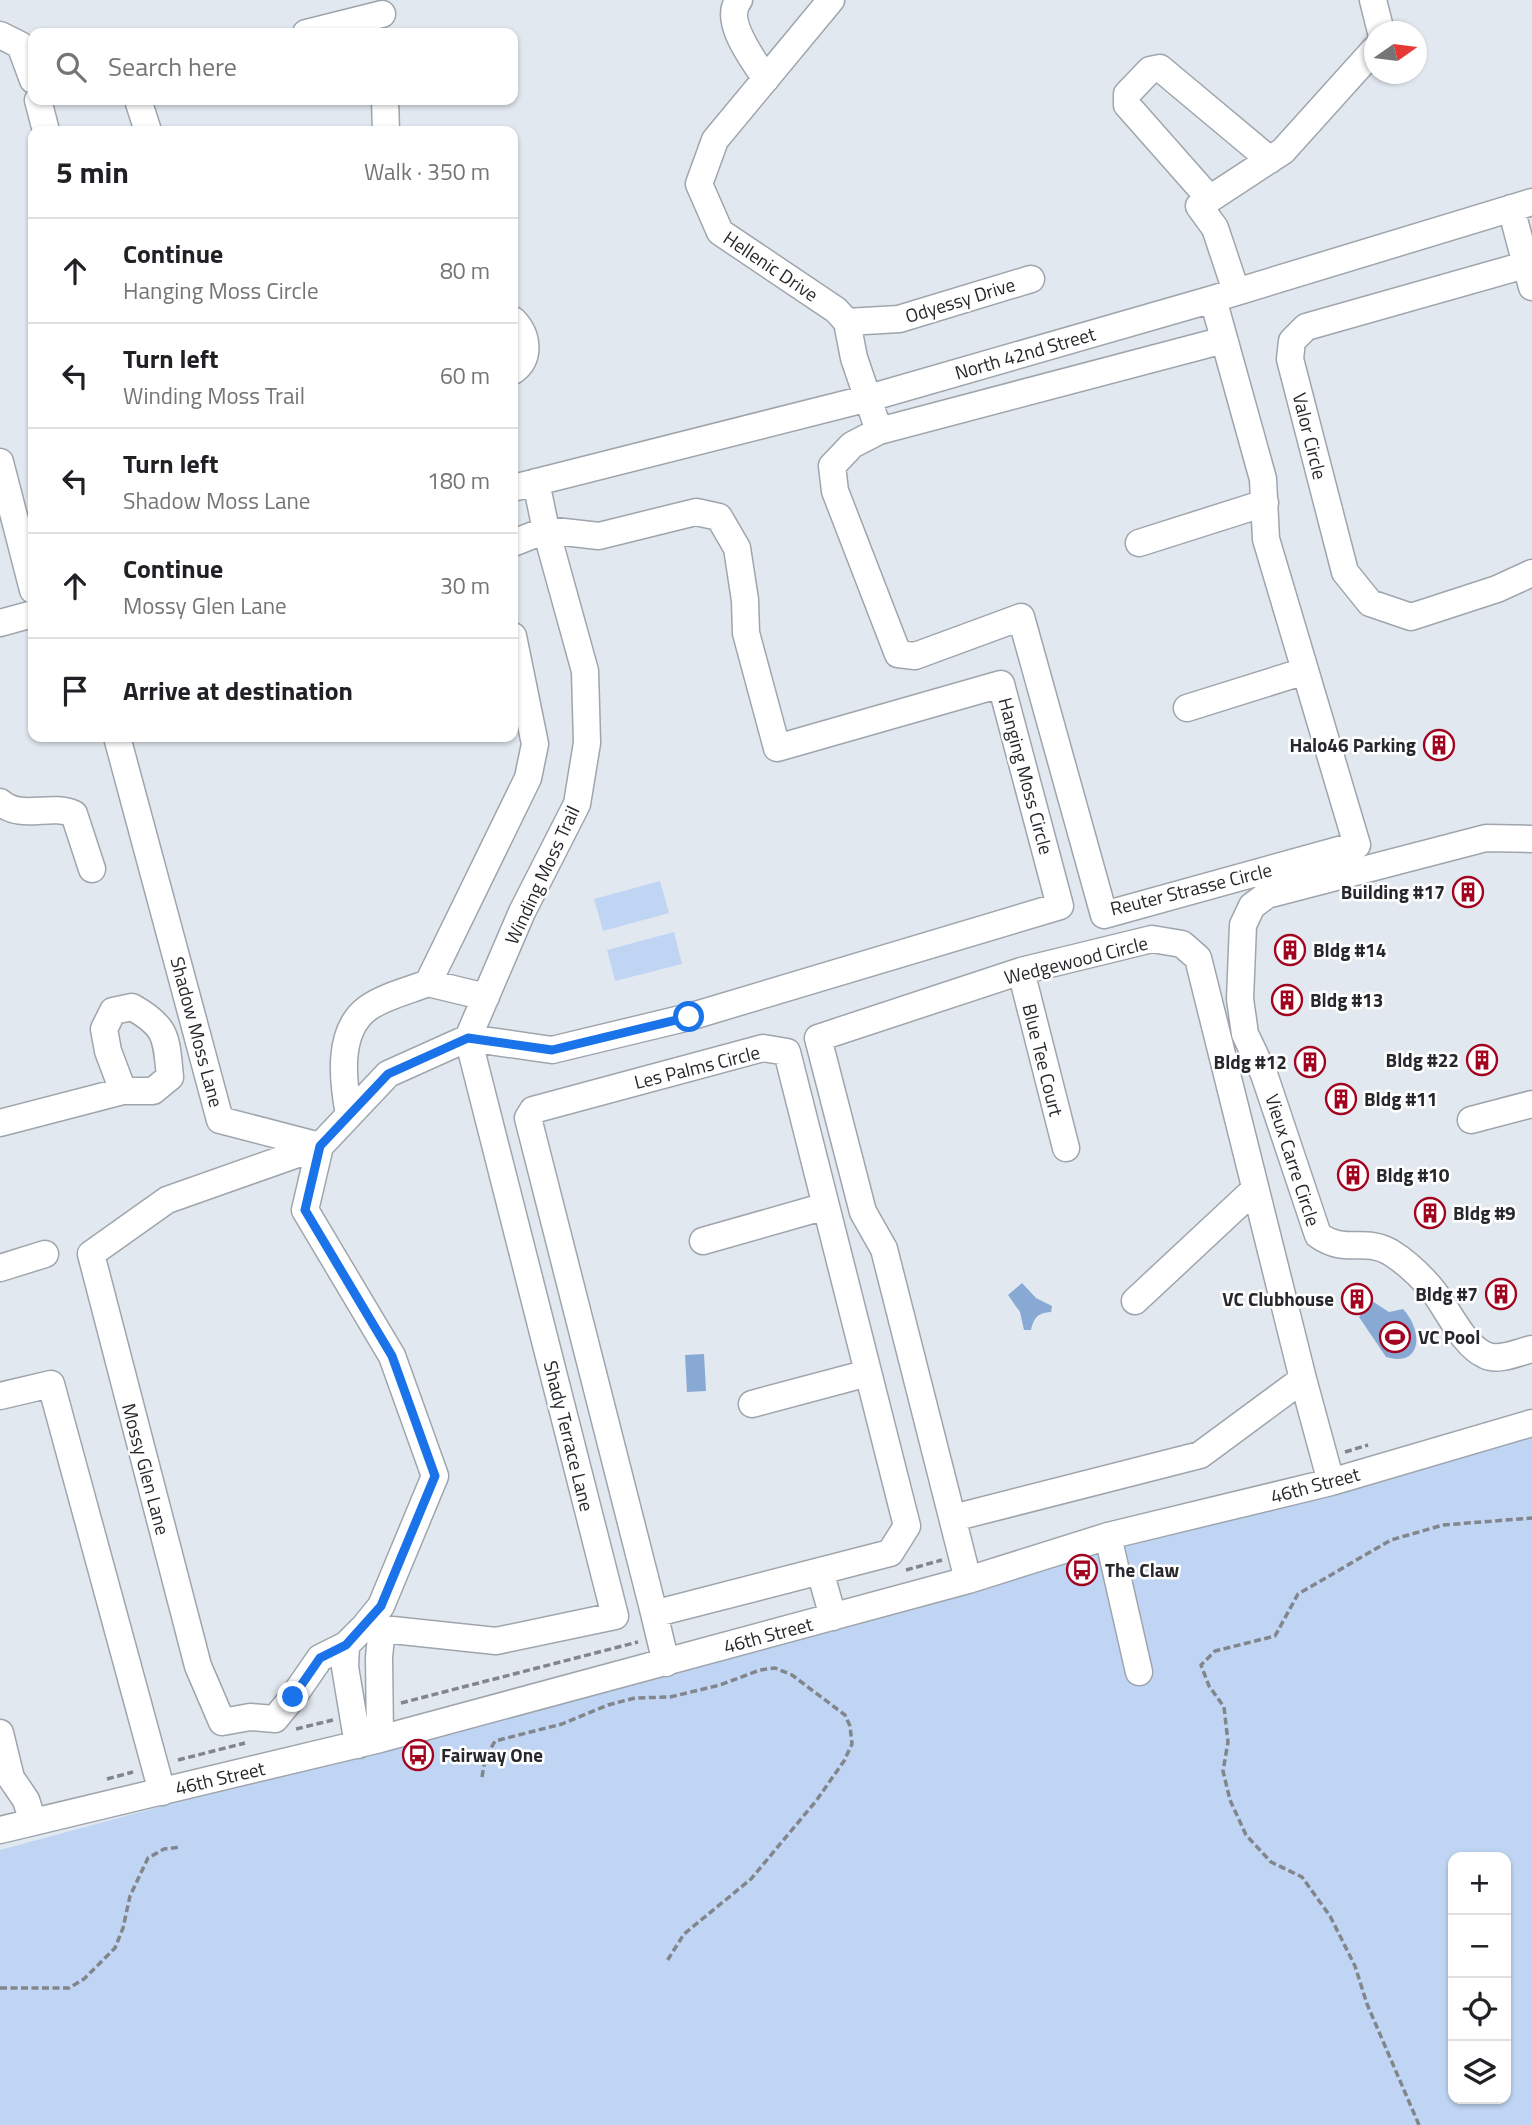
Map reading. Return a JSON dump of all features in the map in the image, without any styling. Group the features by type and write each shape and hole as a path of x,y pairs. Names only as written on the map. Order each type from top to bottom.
{"street":[{"path":"739,0 735,5 733,17 745,47 766,79"},
{"name":"Hellenic Drive","path":"831,0 715,140 699,184 720,232 836,310 847,322"},
{"path":"1373,0 1378,21"},
{"path":"328,28 382,16"},
{"path":"0,35 20,45 28,67"},
{"path":"1224,295 1215,228 1199,206 1283,151 1364,61"},
{"path":"1210,199 1127,105 1127,94 1150,70 1160,68 1270,160"},
{"path":"39,105 45,126"},
{"path":"140,105 146,126"},
{"path":"385,105 386,126"},
{"path":"1522,205 1530,272"},
{"name":"North 42nd Street","path":"524,485 869,398 1522,205"},
{"name":"Valor Circle","path":"1530,272 1306,327 1292,341 1290,359 1345,572 1370,603 1411,617 1497,589 1532,573"},
{"name":"Odyessy Drive","path":"847,322 899,319 1031,279"},
{"name":"Reuter Strasse Circle","path":"879,431 852,445 832,466 835,491 898,654 915,656 1021,617 1104,915 1357,845 1266,539 1263,479 1224,340 1224,295"},
{"path":"847,322 855,358 879,431 1224,340"},
{"path":"518,326 524,338 526,354 518,367"},
{"path":"0,462 28,571"},
{"name":"Winding Moss Trail","path":"468,1038 522,912 577,804 587,743 584,671 546,530 524,485"},
{"path":"1139,543 1265,503"},
{"name":"Hanging Moss Circle","path":"468,1038 552,1050 689,1017 1060,906 1002,684 777,748 746,633 745,600 737,548 719,517 696,512 599,536 546,530"},
{"path":"518,542 546,530"},
{"path":"0,623 28,615"},
{"path":"428,983 528,778 535,744 518,661"},
{"path":"1187,708 1305,671"},
{"name":"Shadow Moss Lane","path":"118,742 220,1120 320,1146"},
{"path":"0,802 17,812 58,811 74,814 92,869"},
{"name":"Vieux Carre Circle","path":"1532,839 1486,838 1267,895 1252,906 1243,925 1240,999 1245,1034 1264,1074 1318,1235 1330,1244 1343,1247 1372,1245 1399,1258 1434,1292 1473,1346 1485,1355 1498,1358 1532,1349"},
{"name":"Wedgewood Circle","path":"787,1052 818,1038 1021,971 1152,939 1182,944 1198,958 1331,1482"},
{"name":"Blue Tee Court","path":"1021,971 1066,1148"},
{"path":"349,1115 344,1089 344,1057 356,1021 365,1010 379,1001 428,983 486,998"},
{"path":"369,1742 353,1714 345,1667 371,1632 435,1476 392,1356 305,1210 320,1146 349,1115 388,1074 468,1038"},
{"name":"Shady Terrace Lane","path":"371,1632 496,1641 615,1616 468,1038"},
{"path":"818,1038 863,1212 884,1249 968,1580"},
{"name":"Les Palms Circle","path":"653,1609 661,1612 890,1553 907,1526 787,1052 763,1048 533,1110 528,1118 666,1662"},
{"path":"0,1123 122,1091"},
{"path":"1471,1120 1532,1104"},
{"name":"Mossy Glen Lane","path":"320,1146 167,1200 91,1254 198,1666 222,1722 250,1717 275,1718 320,1658 371,1632"},
{"path":"1135,1301 1255,1189"},
{"path":"703,1241 826,1206"},
{"path":"0,1268 45,1254"},
{"path":"752,1404 868,1373"},
{"path":"953,1518 1200,1455 1303,1379"},
{"path":"0,1396 51,1384 162,1792"},
{"name":"46th Street","path":"0,1830 369,1742 833,1618 968,1580 1108,1536 1331,1482 1532,1423"},
{"path":"1108,1536 1139,1672"},
{"path":"820,1571 833,1618"},
{"path":"369,1742 380,1708 379,1657 371,1632"},
{"path":"0,1733 11,1778 26,1800 33,1822"}],"path":[{"path":"1419,2125 1367,2004 1355,1966 1330,1916 1302,1877 1271,1862 1246,1835 1230,1800 1223,1771 1228,1742 1224,1707 1209,1685 1201,1665 1215,1651 1275,1636 1298,1594 1391,1540 1443,1525 1532,1518"},
{"path":"380,1708 660,1637"},
{"path":"482,1777 485,1759 495,1741 562,1724 608,1705 635,1698 670,1697 720,1685 760,1670 775,1668 792,1675 845,1715 850,1726 852,1744 844,1761 816,1801 751,1879 684,1934 667,1961"},
{"path":"284,1732 353,1714"},
{"path":"103,1780 245,1743"},
{"path":"0,1988 69,1988 84,1979 115,1948 123,1928 130,1896 148,1858 164,1849 181,1847"}],"shaded area":[{"path":"660,881 669,913 603,931 594,899"},
{"path":"674,932 682,964 615,981 607,950"},
{"path":"1022,1283 1036,1298 1052,1306 1051,1312 1037,1317 1031,1330 1024,1330 1020,1312 1008,1295"},
{"name":"VC Pool","path":"1372,1301 1389,1312 1403,1309 1410,1318 1416,1345 1407,1357 1386,1357 1359,1317"},
{"path":"704,1354 706,1391 687,1392 685,1355"},
{"path":"1532,1435 1532,2125 0,2125 0,1850"}],"place":[{"name":"Halo46 Parking","path":"1439,745"},
{"name":"Building #17","path":"1468,892"},
{"name":"Bldg #14","path":"1290,950"},
{"name":"Bldg #13","path":"1287,1000"},
{"name":"Bldg #22","path":"1482,1060"},
{"name":"Bldg #12","path":"1310,1062"},
{"name":"Bldg #11","path":"1341,1099"},
{"name":"Bldg #10","path":"1353,1175"},
{"name":"Bldg #9","path":"1430,1213"},
{"name":"Bldg #7","path":"1501,1294"},
{"name":"VC Clubhouse","path":"1357,1299"},
{"name":"VC Pool","path":"1395,1337"},
{"name":"The Claw","path":"1082,1570"},
{"name":"Fairway One","path":"418,1755"}],"route":[{"path":"293,1697 320,1658 346,1645 381,1606 435,1476 392,1356 305,1210 320,1146 388,1074 468,1038 552,1050 689,1017"}]}
